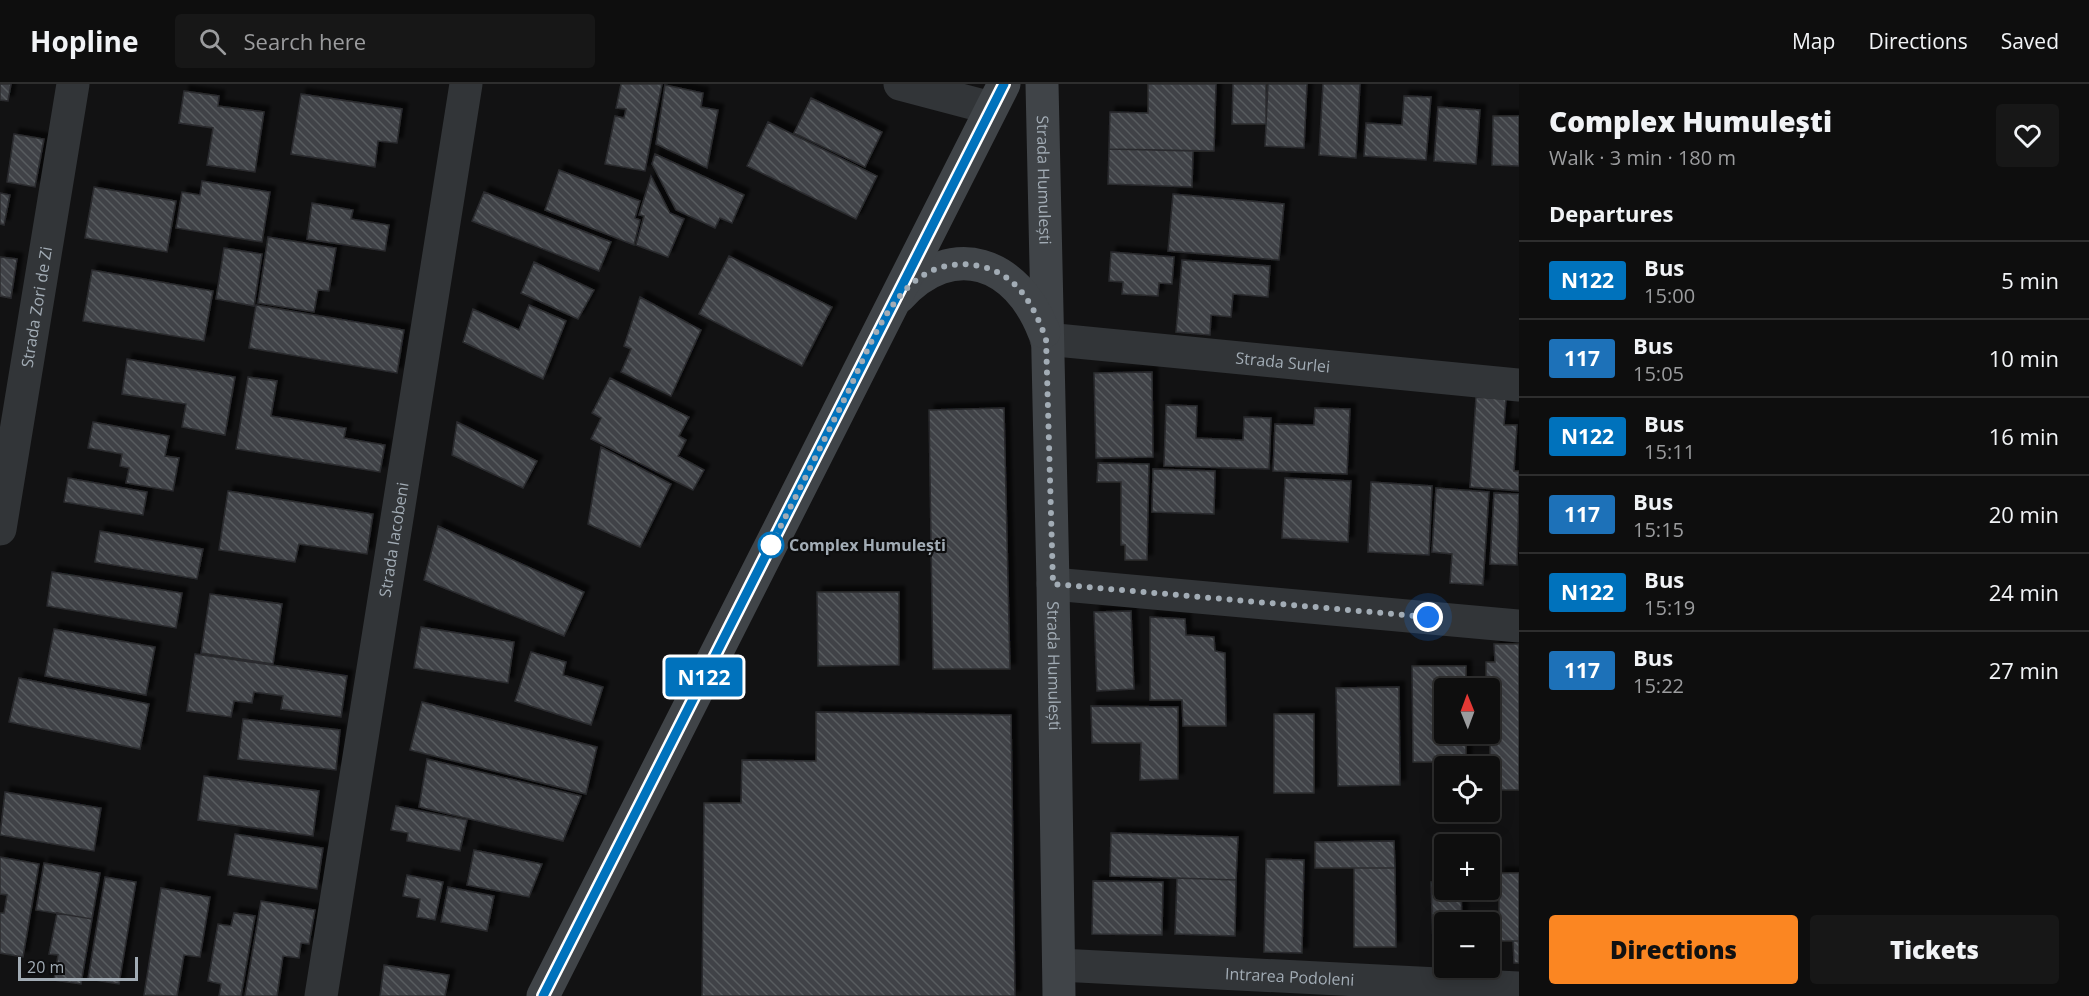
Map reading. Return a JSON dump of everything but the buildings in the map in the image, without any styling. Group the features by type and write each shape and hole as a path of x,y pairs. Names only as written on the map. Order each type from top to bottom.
{"street":[{"name":"Strada Zori de Zi","path":"0,530 73,84"},
{"name":"Strada Iacobeni","path":"321,996 466,84"},
{"path":"543,996 997,96 900,84"},
{"name":"Strada Humulești","path":"1042,84 1059,981"},
{"path":"890,307 922,276 943,266 966,264 989,268 1009,279 1026,296 1036,313 1046,339"},
{"name":"Strada Surlei","path":"1046,339 1519,385"},
{"path":"1053,584 1519,626"},
{"name":"Intrarea Podoleni","path":"1059,981 1519,988"}],"bus line":[{"name":"N122","path":"543,996 1004,84"}],"place":[{"name":"Complex Humulești","path":"771,545"}],"route":[{"path":"771,545 890,307 922,276 943,266 966,264 989,268 1009,279 1026,296 1036,313 1046,339 1053,584 1428,617"}]}
